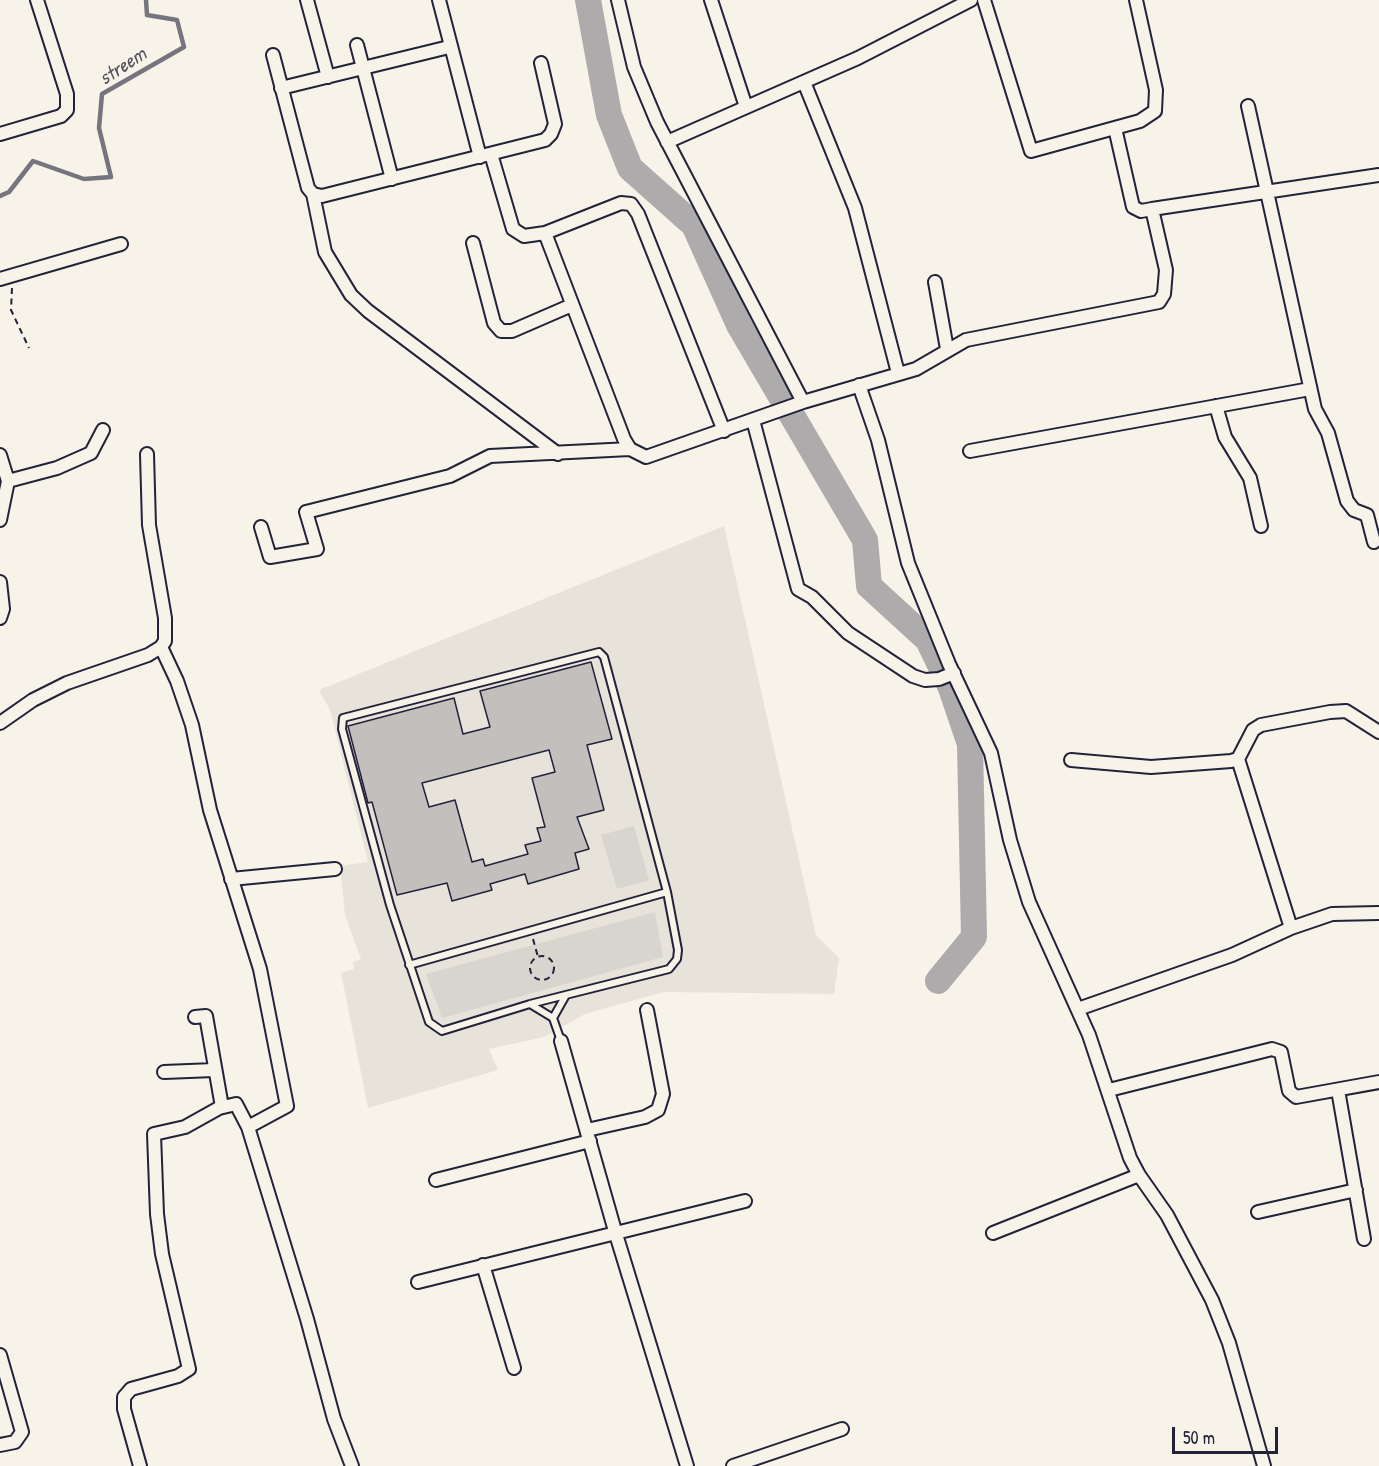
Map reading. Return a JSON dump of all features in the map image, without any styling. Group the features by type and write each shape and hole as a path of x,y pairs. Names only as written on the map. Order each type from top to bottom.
{"street":[{"path":"0,134 61,116 67,110 67,94 37,0"},
{"path":"307,0 328,76"},
{"path":"439,0 450,47 485,156 513,229 524,236 545,233 621,203 631,204 642,225 724,431"},
{"path":"618,0 634,67 667,142 800,403"},
{"path":"711,0 746,107"},
{"path":"667,142 858,58 971,0"},
{"path":"984,0 1031,151 1150,116 1157,102 1136,0"},
{"path":"357,45 392,178"},
{"path":"281,88 450,47"},
{"path":"273,55 303,176 312,194 325,252 351,295 368,311 558,454"},
{"path":"312,194 322,196 485,156 537,142 551,134 555,124 554,111 541,63"},
{"path":"804,82 855,208 898,373"},
{"path":"1248,106 1315,410 1330,440 1347,501 1354,510 1367,515 1374,542"},
{"path":"1115,128 1133,207 1141,211 1379,175"},
{"path":"261,527 270,557 317,549 306,512 450,476 490,456 630,449 646,457 800,403 925,365 947,349 982,336 1159,302 1164,294 1166,270 1152,209"},
{"path":"545,233 630,449"},
{"path":"473,243 494,323 501,331 512,331 572,305"},
{"path":"6,276 121,244"},
{"path":"934,282 947,349"},
{"path":"859,385 878,440 908,563 947,676 991,753 1010,840 1029,902 1078,1009 1130,1158 1138,1175 1167,1215 1212,1300 1229,1343 1264,1466"},
{"path":"970,451 1310,389"},
{"path":"1216,406 1225,436 1250,478 1262,526"},
{"path":"753,420 798,589 812,597 848,633 913,676 925,680 947,676"},
{"path":"8,481 57,468 91,453 103,430"},
{"path":"0,723 33,700 67,683 148,655 161,647 165,641 166,625 149,525 147,454"},
{"path":"0,455 8,481 0,520"},
{"path":"0,582 3,609 0,618"},
{"path":"161,647 177,681 192,725 210,810 260,969 287,1106 248,1127"},
{"path":"1071,760 1151,767 1238,759 1244,752 1253,730 1261,725 1330,712 1346,711 1379,732"},
{"path":"1238,759 1291,928"},
{"path":"231,879 335,869"},
{"path":"1078,1009 1232,955 1291,928 1332,914 1379,913"},
{"path":"436,1180 588,1136 645,1118 658,1110 663,1094 647,1010"},
{"path":"195,1017 206,1016 222,1107"},
{"path":"561,1041 615,1231 687,1466"},
{"path":"1108,1090 1272,1048 1281,1052 1292,1096 1379,1082"},
{"path":"164,1072 214,1070"},
{"path":"1338,1090 1364,1239"},
{"path":"140,1466 124,1409 124,1397 131,1389 178,1376 189,1369 162,1254 157,1214 154,1134 185,1127 222,1107 236,1104 248,1127 307,1319 334,1419 352,1466"},
{"path":"993,1233 1138,1175"},
{"path":"1258,1212 1356,1190"},
{"path":"418,1282 615,1231 744,1201"},
{"path":"483,1265 514,1368"},
{"path":"0,1355 22,1432 15,1442 0,1446"},
{"path":"733,1466 842,1429"}],"lane":[{"path":"599,652 604,657 667,892 678,936 677,959 669,969 530,1004 442,1031 436,1029 425,1014 409,965 341,723 347,716 599,652"},
{"path":"409,965 667,892"},
{"path":"553,1018 566,995"},
{"path":"530,1004 553,1018 561,1041"}],"path":[{"path":"6,276 11,310 29,348"},
{"path":"531,931 538,957"},
{"path":"538,957 546,957 552,963 552,975 545,980 534,978 530,972 532,961 538,957"}],"shaded area":[{"path":"724,526 816,935 839,958 834,994 664,992 585,1014 544,1037 489,1049 498,1070 368,1108 341,973 354,969 353,962 361,959 345,915 340,866 368,862 330,710 319,690"},
{"path":"634,826 649,880 617,889 601,835"},
{"path":"655,912 663,957 442,1018 426,974"}],"building":[{"path":"591,662 612,739 587,745 604,810 577,817 589,849 575,853 579,869 528,884 525,874 490,884 492,890 452,901 447,883 397,895 372,802 368,803 348,726 454,698 463,734 490,727 480,691","holes":["549,750 555,772 532,778 545,827 537,828 541,841 525,845 528,854 485,866 483,859 472,862 455,800 429,807 422,783"]}],"waterway":[{"name":"streem","path":"0,196 9,192 33,161 84,179 111,177 99,128 102,94 184,47 177,20 147,15 146,0"},
{"path":"588,0 609,115 630,168 694,225 739,325 865,540 869,586 928,640 951,688 970,744 974,937 938,981"}]}
